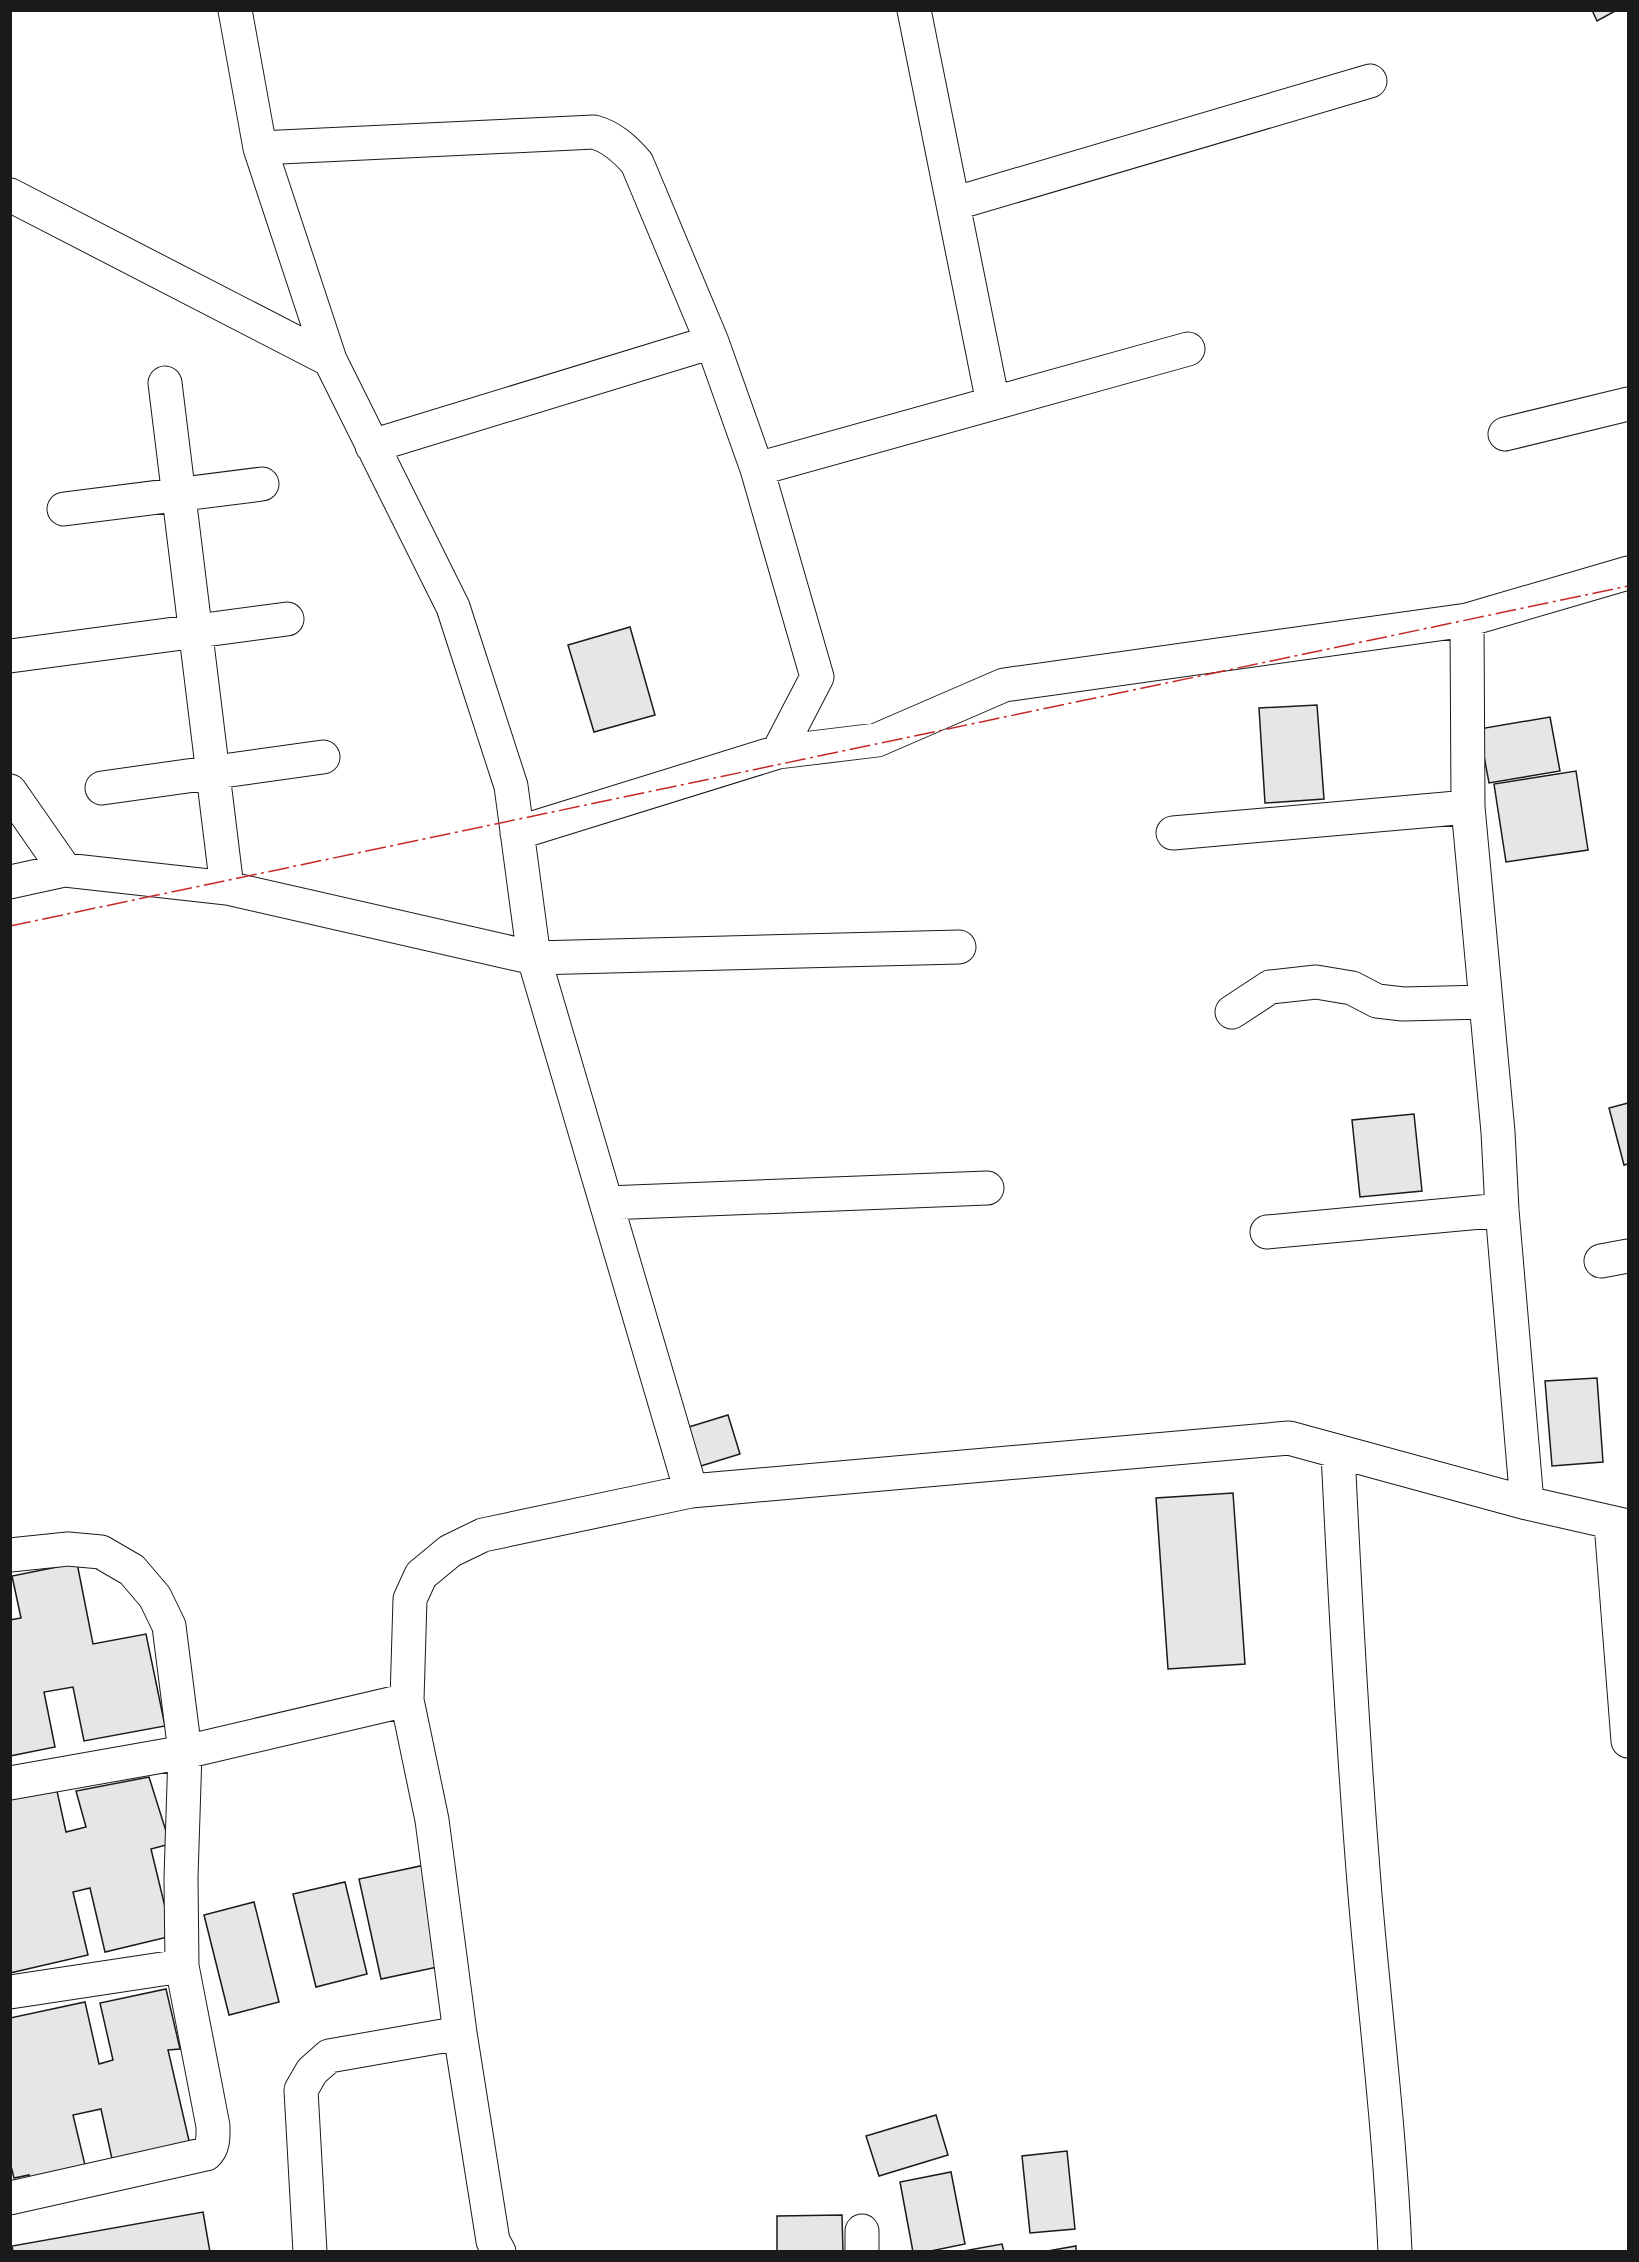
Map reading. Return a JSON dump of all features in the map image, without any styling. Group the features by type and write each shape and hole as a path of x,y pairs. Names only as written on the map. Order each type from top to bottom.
{"street":[{"path":"235,10 260,148 330,360 453,607 511,786 534,958 691,1491"},
{"path":"914,10 993,403"},
{"path":"953,204 1370,81"},
{"path":"260,148 594,132 604,135 627,151 637,163 712,342 757,469 817,677 778,752"},
{"path":"10,195 330,360"},
{"path":"372,446 712,342"},
{"path":"757,469 1188,349"},
{"path":"165,383 227,888"},
{"path":"1505,434 1629,404"},
{"path":"64,509 262,483"},
{"path":"517,833 778,752 877,740 1004,686 1467,620 1629,573"},
{"path":"10,656 287,619"},
{"path":"1467,620 1468,807 1498,1132 1502,1210 1527,1503"},
{"path":"102,788 323,757"},
{"path":"10,791 65,870"},
{"path":"1173,834 1468,807"},
{"path":"10,882 65,870 227,888 534,958 959,947"},
{"path":"1232,1011 1270,987 1316,982 1353,988 1377,1001 1403,1004 1486,1002"},
{"path":"606,1203 987,1188"},
{"path":"1267,1232 1502,1210"},
{"path":"499,2252 493,2241 460,2032 432,1820 407,1700 410,1599 421,1575 450,1551 483,1535 691,1491 1289,1438 1527,1503 1620,1524 1629,1742"},
{"path":"1338,1452 1347,1654 1365,1895 1391,2171 1395,2252"},
{"path":"10,1555 68,1549 102,1552 132,1570 155,1598 169,1626 185,1752 181,1878 182,1966 211,2113 213,2139 206,2154 10,2198"},
{"path":"10,1783 185,1752 407,1700"},
{"path":"10,1992 182,1966"},
{"path":"310,2252 301,2090 312,2071 329,2056 460,2032"}],"building":[{"path":"1592,10 1617,10 1597,21"},
{"path":"630,627 655,715 594,732 568,645"},
{"path":"1317,705 1324,799 1265,803 1259,708"},
{"path":"1550,717 1560,771 1489,783 1479,729"},
{"path":"1576,771 1588,850 1506,862 1494,784"},
{"path":"1628,1103 1628,1164 1624,1165 1609,1108"},
{"path":"1414,1114 1422,1191 1360,1197 1352,1120"},
{"path":"1597,1378 1603,1462 1552,1466 1545,1381"},
{"path":"728,1415 740,1454 691,1469 679,1430"},
{"path":"1233,1493 1245,1664 1168,1669 1156,1498"},
{"path":"77,1563 93,1644 146,1634 165,1726 84,1741 73,1687 44,1692 55,1747 10,1756 10,1620 21,1618 12,1576"},
{"path":"149,1777 170,1844 151,1849 172,1936 105,1952 90,1888 73,1892 88,1955 10,1973 10,1799 57,1791 66,1832 86,1827 76,1791"},
{"path":"425,1865 447,1965 381,1979 359,1879"},
{"path":"345,1882 367,1974 316,1987 293,1894"},
{"path":"254,1902 279,2002 229,2015 204,1915"},
{"path":"166,1989 180,2049 168,2050 190,2145 112,2159 101,2109 73,2115 85,2165 31,2187 29,2175 14,2178 10,2162 10,2018 85,2002 99,2064 113,2060 100,2003"},
{"path":"936,2115 948,2155 879,2176 866,2136"},
{"path":"1067,2151 1075,2229 1030,2233 1022,2156"},
{"path":"951,2172 965,2244 926,2252 913,2252 900,2182"},
{"path":"203,2212 210,2252 13,2252 12,2246"},
{"path":"842,2215 843,2252 777,2252 777,2216"},
{"path":"1002,2244 1004,2252 958,2252"},
{"path":"1076,2246 1076,2252 1042,2252"}],"power":[{"path":"10,926 1628,586"}]}
